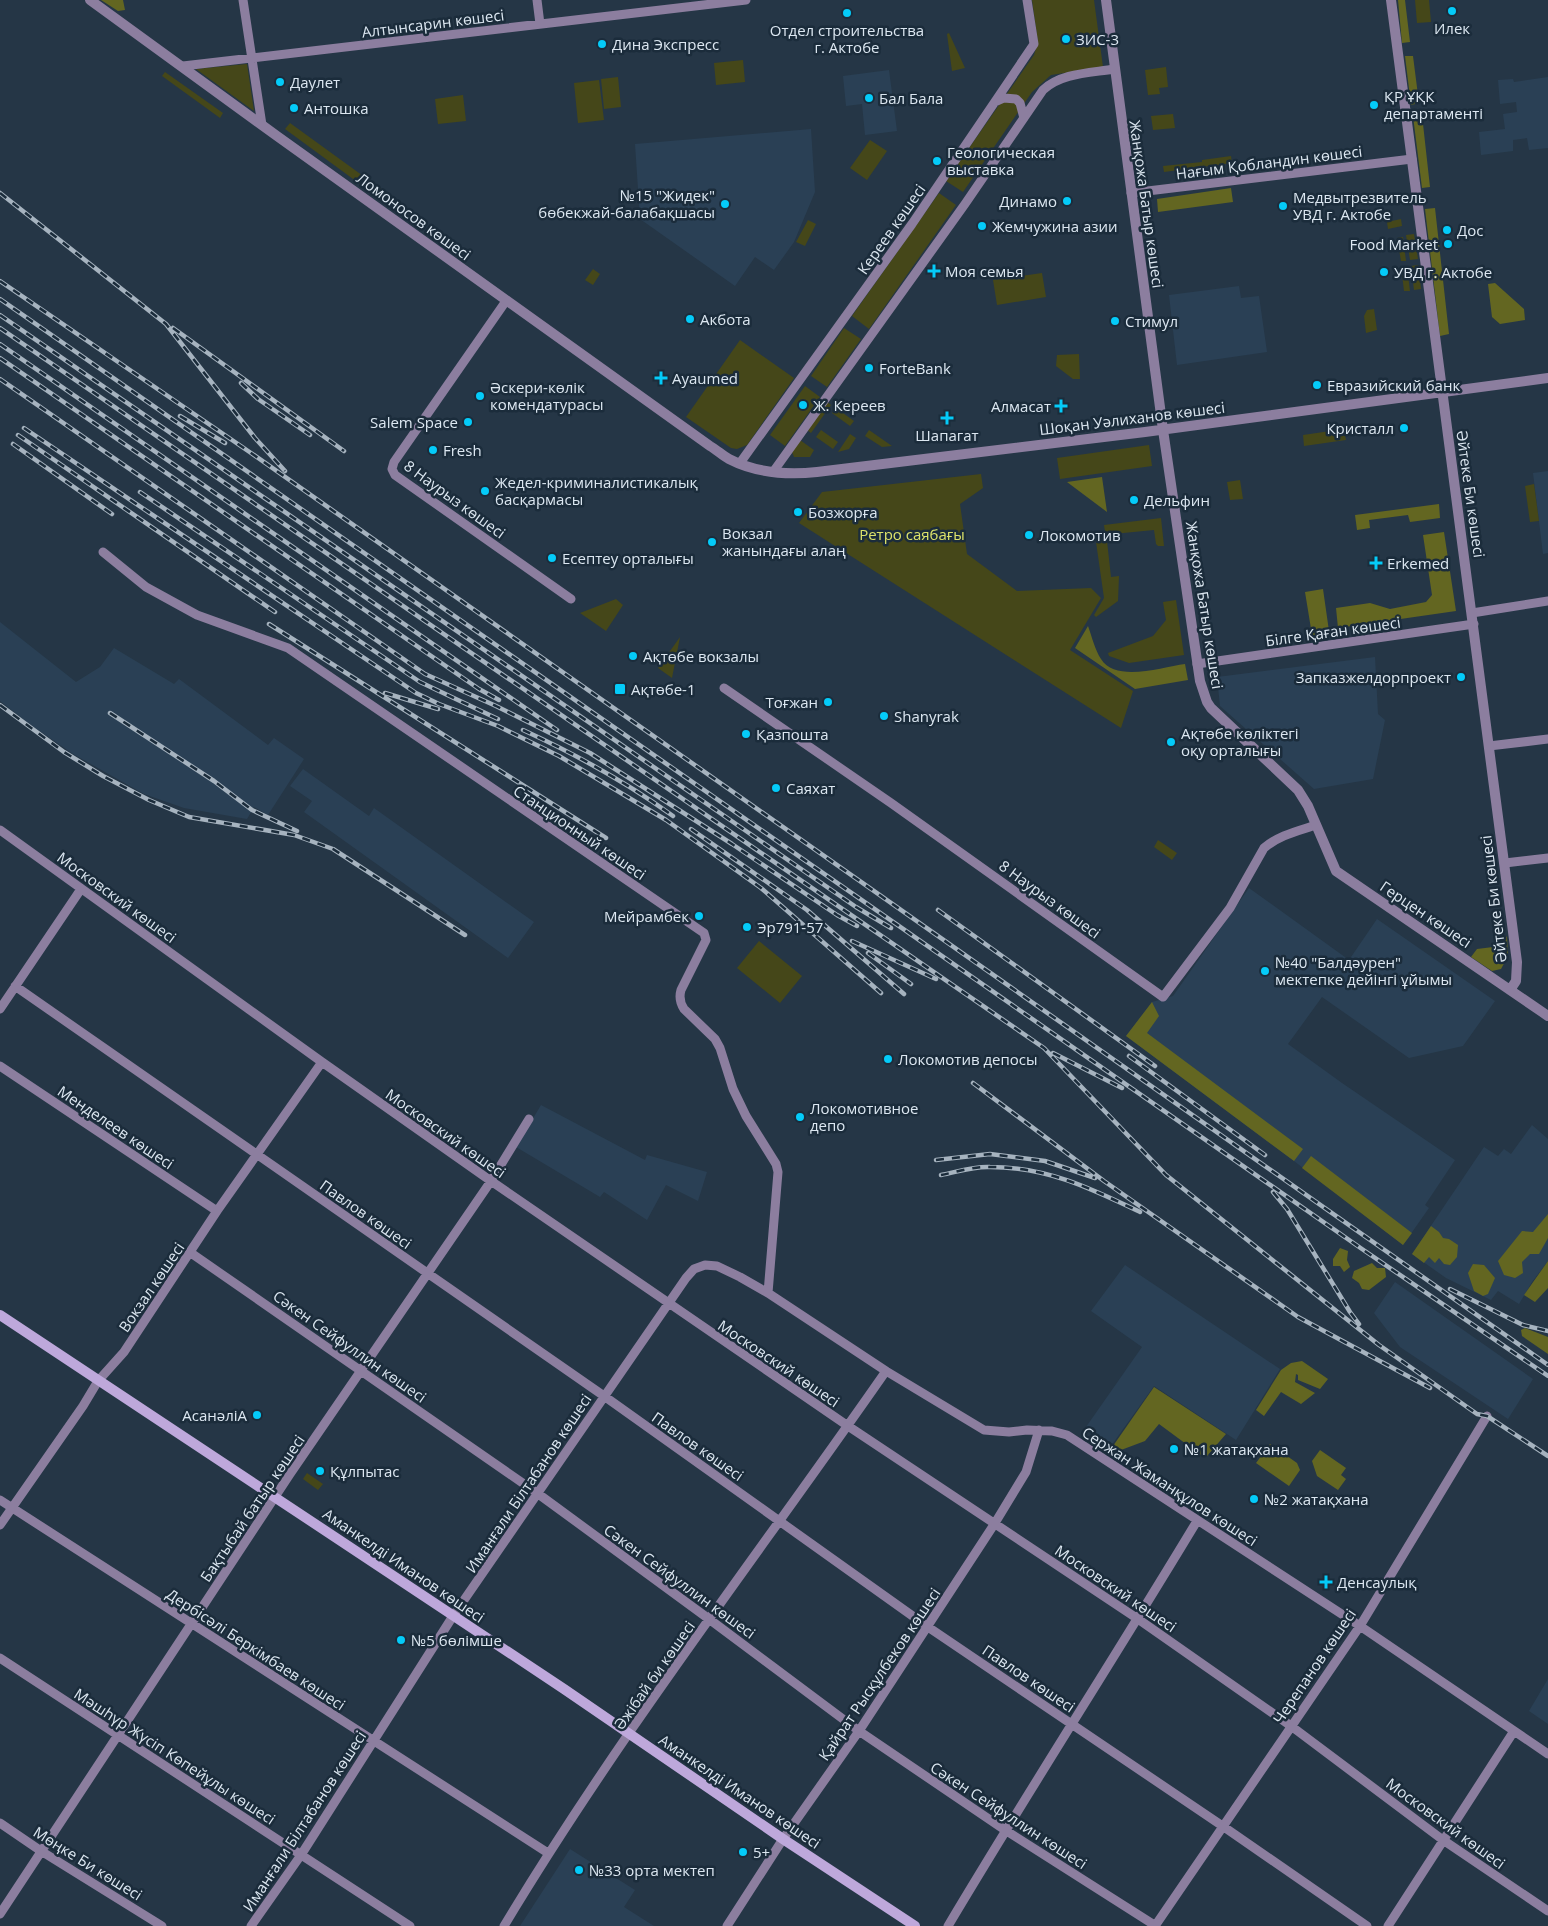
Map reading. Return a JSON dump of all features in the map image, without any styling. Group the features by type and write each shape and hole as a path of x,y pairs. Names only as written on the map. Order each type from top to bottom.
{"main road":[{"name":"Аманкелді Иманов көшесі","path":"0,1315 98,1382 275,1496 915,1926"}],"street":[{"name":"Ломоносов көшесі","path":"90,0 262,126 722,454"},
{"path":"243,0 262,126"},
{"path":"537,0 540,24"},
{"name":"Алтынсарин көшесі","path":"182,66 746,0"},
{"name":"Кереев көшесі","path":"740,464 912,224 1034,44 1027,0"},
{"name":"Жанқожа Батыр көшесі","path":"1106,0 1163,430 1200,681 1207,702 1298,790 1308,806 1336,871"},
{"name":"Әйтеке Би көшесі","path":"1391,0 1517,962 1516,981 1510,990"},
{"path":"773,472 965,204 1043,90 1050,83 1070,76 1114,69"},
{"path":"994,102 1004,98 1016,99 1020,103 1024,118"},
{"name":"Нағым Қобландин көшесі","path":"1131,193 1412,159"},
{"name":"8 Наурыз көшесі","path":"506,300 394,462 392,469 395,475 571,599"},
{"name":"Шоқан Уәлиханов көшесі","path":"722,454 740,464 773,472 800,474 1163,430 1548,378"},
{"name":"Станционный көшесі","path":"104,552 146,587 197,615 288,648 704,933 706,940 681,990 681,1004 684,1010 715,1039 720,1048 733,1089 746,1116 776,1164 778,1172 768,1293"},
{"path":"1472,613 1548,601"},
{"name":"Білге Қаған көшесі","path":"1197,664 1474,624"},
{"name":"8 Наурыз көшесі","path":"724,688 891,802 1163,997 1230,908 1264,848 1283,836 1316,825"},
{"path":"1489,746 1548,739"},
{"name":"Московский көшесі","path":"0,830 491,1181 848,1426 995,1522 1138,1619 1290,1726 1443,1840 1548,1911"},
{"path":"1504,863 1548,858"},
{"name":"Герцен көшесі","path":"1336,871 1548,1016"},
{"path":"0,1009 81,889"},
{"name":"Павлов көшесі","path":"15,986 429,1273 780,1520 928,1627 1367,1926"},
{"name":"Вокзал көшесі","path":"0,1525 98,1382 124,1352 217,1211 322,1062"},
{"name":"Менделеев көшесі","path":"0,1066 217,1211"},
{"name":"Бақтыбай батыр көшесі","path":"0,1914 275,1496 491,1181 529,1119"},
{"name":"Сәкен Сейфуллин көшесі","path":"191,1253 537,1493 710,1618 859,1731 1006,1830 1156,1926"},
{"name":"Сержан Жаманқұлов көшесі","path":"705,1265 717,1266 768,1293 886,1371 984,1430 1009,1432 1039,1430 1067,1435 1360,1626 1548,1754"},
{"name":"Иманғали Білтабанов көшесі","path":"252,1926 301,1855 453,1616 667,1303 694,1269 705,1265"},
{"name":"Әжібай би көшесі","path":"504,1926 548,1853 710,1618 886,1371"},
{"name":"Черепанов көшесі","path":"1156,1926 1290,1726 1360,1626 1486,1416"},
{"name":"Қайрат Рысқұлбеков көшесі","path":"727,1926 783,1839 859,1731 928,1627 995,1522 1026,1472 1039,1430"},
{"name":"Дербісәлі Беркімбаев көшесі","path":"0,1500 548,1853"},
{"path":"948,1926 1197,1521"},
{"name":"Мәшһүр Жүсіп Көпейұлы көшесі","path":"0,1658 410,1926"},
{"path":"1388,1926 1514,1731"},
{"name":"Мөңке Би көшесі","path":"0,1823 41,1851 162,1926"}],"shaded area":[{"path":"101,0 123,0 125,10 118,11"},
{"path":"1398,0 1405,0 1410,42 1402,43"},
{"path":"1405,56 1413,56 1419,103 1411,105"},
{"name":"Бал Бала","path":"889,70 897,131 865,135 862,104 846,106 843,76"},
{"path":"1548,77 1548,148 1529,150 1527,138 1513,140 1513,151 1481,155 1479,132 1505,129 1503,114 1517,112 1516,102 1500,104 1498,80 1513,79 1514,82"},
{"path":"1422,115 1430,187 1422,188 1413,116"},
{"name":"№15 \"Жидек\" бөбекжай-балабақшасы","path":"811,129 815,192 794,242 774,270 755,257 735,286 640,219 635,144"},
{"path":"1231,188 1233,202 1158,212 1157,199"},
{"path":"1435,208 1449,334 1440,336 1425,209"},
{"path":"1495,283 1524,309 1525,320 1500,324 1492,317 1488,284"},
{"path":"1239,286 1241,298 1259,296 1267,352 1177,365 1169,295"},
{"path":"1548,471 1548,553 1543,554 1533,473"},
{"path":"1102,477 1107,512 1067,482"},
{"path":"1439,504 1440,518 1410,522 1408,515 1369,520 1370,528 1357,530 1355,515"},
{"path":"1444,532 1456,611 1338,628 1336,608 1370,603 1390,609 1426,602 1432,595 1423,535"},
{"path":"1323,589 1329,631 1323,639 1313,641 1305,592"},
{"path":"0,622 76,682 100,667 114,648 174,684 179,679 268,745 274,738 304,759 268,815 254,807 247,819 184,808 144,794 73,754 0,701"},
{"path":"1088,626 1095,648 1101,659 1108,666 1117,670 1140,672 1185,664 1188,680 1135,689 1075,648"},
{"path":"1375,657 1378,714 1385,720 1373,779 1314,789 1220,706 1217,677"},
{"path":"303,769 369,816 374,808 534,922 508,958 304,812 312,801 290,786"},
{"path":"1249,888 1349,960 1377,919 1495,1001 1463,1046 1409,1058 1322,997 1288,1044 1455,1160 1425,1205 1429,1208 1403,1245 1126,1036 1152,1002 1173,996"},
{"path":"1499,933 1507,937 1508,956 1501,969 1492,971 1471,957 1477,949 1493,947"},
{"path":"1152,1002 1159,1016 1147,1033 1303,1149 1294,1161 1126,1036"},
{"path":"541,1105 645,1160 647,1155 707,1172 698,1201 666,1185 647,1220 604,1192 600,1197 516,1147"},
{"path":"1532,1125 1548,1139 1548,1261 1532,1282 1519,1304 1498,1291 1491,1300 1446,1278 1412,1254 1484,1147 1498,1156 1504,1149 1511,1154"},
{"path":"1311,1156 1412,1233 1403,1245 1302,1168"},
{"path":"1548,1214 1548,1238 1539,1254 1530,1254 1522,1262 1523,1273 1515,1278 1504,1275 1498,1261 1522,1231 1533,1232"},
{"path":"1431,1226 1443,1238 1449,1239 1458,1245 1457,1257 1450,1265 1444,1264 1439,1258 1435,1263 1429,1257 1424,1263 1412,1254"},
{"path":"1340,1248 1348,1251 1347,1260 1350,1267 1344,1272 1340,1266 1333,1266 1333,1259"},
{"path":"1548,1261 1548,1288 1535,1302 1524,1295"},
{"path":"1372,1263 1377,1268 1385,1268 1386,1277 1369,1290 1362,1289 1359,1283 1352,1278 1354,1271"},
{"path":"1473,1264 1484,1265 1495,1278 1488,1294 1483,1296 1474,1291 1468,1273"},
{"path":"1125,1265 1280,1369 1236,1440 1154,1386 1111,1446 1086,1427 1142,1347 1091,1311"},
{"path":"1395,1282 1533,1379 1508,1419 1400,1347 1374,1313"},
{"path":"1525,1328 1548,1337 1548,1354 1522,1336 1521,1330"},
{"path":"1302,1361 1328,1379 1320,1389 1298,1380 1298,1375 1296,1374 1295,1382 1315,1393 1301,1404 1281,1392 1264,1416 1256,1410 1281,1370 1291,1363"},
{"path":"1154,1387 1226,1434 1207,1456 1201,1455 1159,1424 1145,1441 1121,1450 1113,1446"},
{"path":"1270,1444 1297,1463 1300,1470 1289,1486 1256,1463"},
{"path":"1320,1450 1346,1468 1341,1475 1346,1479 1338,1490 1317,1476 1312,1461"},
{"path":"1548,1679 1548,1724 1529,1711"},
{"name":"№33 орта мектеп","path":"570,1849 635,1890 624,1907 654,1926 520,1926"}],"green space":[{"path":"1032,0 1094,0 1103,67 1051,75 1032,92 963,192 946,181 1034,55 1038,42"},
{"path":"1415,0 1429,0 1431,22 1417,23"},
{"path":"949,33 965,68 952,71 947,34"},
{"path":"743,60 745,82 716,85 714,63"},
{"path":"247,64 254,111 196,69"},
{"path":"1166,67 1168,87 1159,88 1160,94 1148,95 1145,70"},
{"path":"165,72 223,113 220,118 162,76"},
{"path":"618,77 621,107 604,109 601,79"},
{"path":"599,80 604,120 578,123 574,83"},
{"path":"463,95 466,121 438,124 435,99"},
{"path":"1173,114 1175,128 1153,130 1151,116"},
{"path":"290,123 388,194 383,201 285,129"},
{"path":"870,140 887,151 867,180 850,168"},
{"path":"1231,156 1232,163 1164,172 1163,166 1202,162 1202,160"},
{"path":"939,193 956,205 869,329 852,316"},
{"path":"1401,219 1402,226 1388,229 1387,222"},
{"path":"808,220 816,224 805,246 796,242"},
{"path":"1414,234 1418,259 1410,260 1406,235"},
{"path":"1403,237 1406,261 1401,261 1397,238"},
{"path":"1418,265 1421,289 1414,290 1411,266"},
{"path":"1401,266 1407,266 1410,291 1404,291"},
{"path":"593,269 600,274 593,285 585,280"},
{"path":"1042,273 1046,297 997,305 993,280"},
{"path":"1374,309 1377,330 1366,333 1364,316 1367,310"},
{"path":"844,328 861,339 827,387 811,376"},
{"path":"740,340 794,378 747,445 737,449 731,448 686,417"},
{"path":"1079,354 1080,379 1073,379 1056,366 1057,355"},
{"path":"805,386 820,397 785,446 770,435"},
{"path":"826,401 831,405 811,433 807,430"},
{"path":"836,408 854,421 850,426 832,413"},
{"path":"1344,429 1346,440 1304,446 1303,435"},
{"path":"821,430 838,442 833,449 816,437"},
{"path":"869,430 892,446 882,447 865,436"},
{"path":"850,434 856,438 849,449 838,452"},
{"path":"800,440 814,450 810,457 794,457 792,452"},
{"path":"1149,445 1152,466 1060,479 1057,458"},
{"name":"Ретро саябағы","path":"981,474 983,488 960,504 967,554 1017,591 1091,588 1101,598 1070,650 1133,691 1121,728 799,523 822,492"},
{"path":"1240,480 1243,499 1230,500 1227,482"},
{"path":"1534,484 1539,521 1530,522 1525,486"},
{"path":"1161,518 1164,546 1156,544 1154,530 1113,534 1114,540 1107,541 1111,577 1119,576 1118,601 1096,617 1094,615 1104,598 1095,535 1105,532 1104,525"},
{"path":"616,599 623,605 606,631 580,613"},
{"path":"1176,600 1184,655 1129,663 1109,656 1108,653 1153,636 1166,620 1163,602"},
{"path":"680,637 672,678 658,668"},
{"path":"1158,840 1177,853 1172,860 1154,847"},
{"path":"759,941 802,976 780,1003 737,968"},
{"path":"307,1473 323,1484 318,1490 303,1479"}],"railway":[{"path":"0,193 166,324 255,438 285,471"},
{"path":"0,281 251,453 1548,1365"},
{"path":"0,299 1362,1249 1548,1376"},
{"path":"0,315 856,907 891,928"},
{"path":"0,328 1044,1048 1166,1175 1379,1345 1477,1414 1487,1416 1548,1456"},
{"path":"173,328 344,451"},
{"path":"0,344 557,730"},
{"path":"0,358 479,689 499,700"},
{"path":"0,379 425,674 496,706 590,753 732,844 837,915 857,926"},
{"path":"241,383 258,399 310,435"},
{"path":"180,416 225,443"},
{"path":"24,428 416,693 439,704 498,726 559,756 666,820 761,888 881,993"},
{"path":"18,435 275,612"},
{"path":"13,444 112,514"},
{"path":"140,492 420,682 498,719"},
{"path":"269,624 606,838"},
{"path":"385,693 438,709"},
{"path":"0,705 64,752 103,776 149,800 189,817 294,835 333,849 465,935"},
{"path":"110,713 214,781 252,810 297,831"},
{"path":"523,730 600,769 673,816"},
{"path":"691,829 807,910 904,994"},
{"path":"938,910 1155,1066"},
{"path":"852,941 936,979"},
{"path":"868,953 911,984"},
{"path":"1053,1053 1122,1088"},
{"path":"1129,1056 1265,1155"},
{"path":"973,1083 1104,1181 1298,1317 1430,1388"},
{"path":"936,1160 990,1154 1045,1161 1095,1178"},
{"path":"941,1175 984,1167 1030,1171 1068,1180 1140,1212"},
{"path":"1273,1192 1287,1209 1359,1324"},
{"path":"1450,1289 1523,1325 1548,1331"}],"place":[{"name":"Илек","path":"1452,11"},
{"name":"Отдел строительства г. Актобе","path":"847,13"},
{"name":"ЗИС-3","path":"1066,39"},
{"name":"Дина Экспресс","path":"602,44"},
{"name":"Даулет","path":"280,82"},
{"name":"Бал Бала","path":"869,98"},
{"name":"ҚР ҰҚК департаменті","path":"1374,105"},
{"name":"Антошка","path":"294,108"},
{"name":"Геологическая выставка","path":"937,161"},
{"name":"Динамо","path":"1067,201"},
{"name":"№15 \"Жидек\" бөбекжай-балабақшасы","path":"725,204"},
{"name":"Медвытрезвитель УВД г. Актобе","path":"1283,206"},
{"name":"Жемчужина азии","path":"982,226"},
{"name":"Дос","path":"1447,230"},
{"name":"Food Market","path":"1448,244"},
{"name":"Моя семья","path":"934,271"},
{"name":"УВД г. Актобе","path":"1384,272"},
{"name":"Акбота","path":"690,319"},
{"name":"Стимул","path":"1115,321"},
{"name":"ForteBank","path":"869,368"},
{"name":"Ayaumed","path":"661,378"},
{"name":"Евразийский банк","path":"1317,385"},
{"name":"Әскери-көлік комендатурасы","path":"480,396"},
{"name":"Ж. Кереев","path":"803,405"},
{"name":"Алмасат","path":"1061,406"},
{"name":"Шапагат","path":"947,418"},
{"name":"Salem Space","path":"468,422"},
{"name":"Кристалл","path":"1404,428"},
{"name":"Fresh","path":"433,450"},
{"name":"Жедел-криминалистикалық басқармасы","path":"485,491"},
{"name":"Дельфин","path":"1134,500"},
{"name":"Бозжорға","path":"798,512"},
{"name":"Локомотив","path":"1029,535"},
{"name":"Вокзал жанындағы алаң","path":"712,542"},
{"name":"Есептеу орталығы","path":"552,558"},
{"name":"Erkemed","path":"1376,563"},
{"name":"Ақтөбе вокзалы","path":"633,656"},
{"name":"Запказжелдорпроект","path":"1461,677"},
{"name":"Ақтөбе-1","path":"620,689"},
{"name":"Тоғжан","path":"828,702"},
{"name":"Shanyrak","path":"884,716"},
{"name":"Қазпошта","path":"746,734"},
{"name":"Ақтөбе көліктегі оқу орталығы","path":"1171,742"},
{"name":"Саяхат","path":"776,788"},
{"name":"Мейрамбек","path":"699,916"},
{"name":"Эр791-57","path":"747,927"},
{"name":"№40 \"Балдәурен\" мектепке дейінгі ұйымы","path":"1265,971"},
{"name":"Локомотив депосы","path":"888,1059"},
{"name":"Локомотивное депо","path":"800,1117"},
{"name":"АсанәліА","path":"257,1415"},
{"name":"№1 жатақхана","path":"1174,1449"},
{"name":"Құлпытас","path":"320,1471"},
{"name":"№2 жатақхана","path":"1254,1499"},
{"name":"Денсаулық","path":"1326,1582"},
{"name":"№5 бөлімше","path":"401,1640"},
{"name":"5+","path":"743,1852"},
{"name":"№33 орта мектеп","path":"579,1870"}]}
